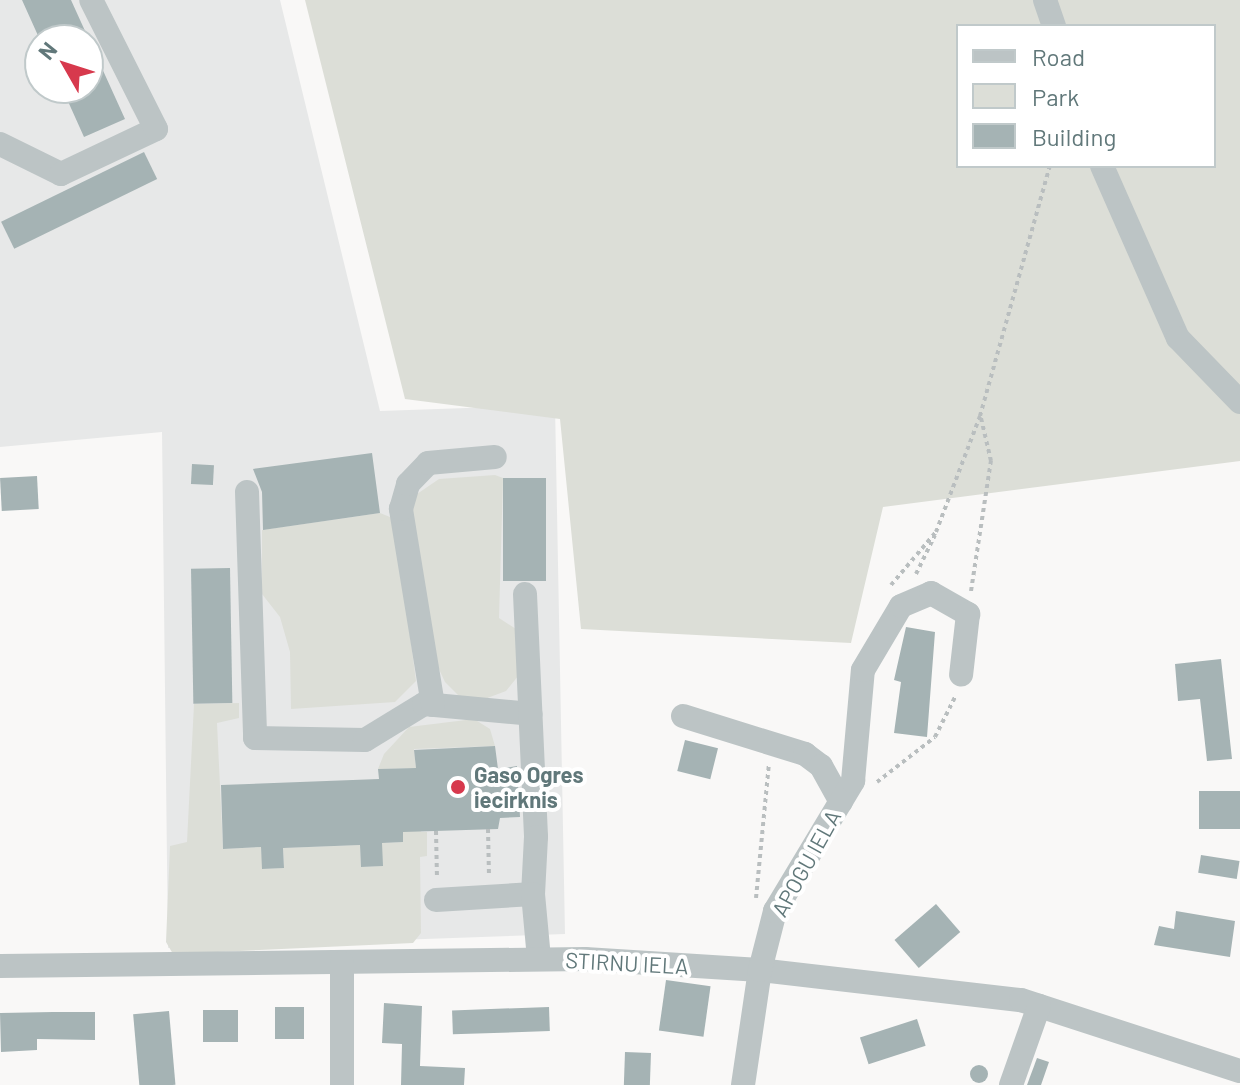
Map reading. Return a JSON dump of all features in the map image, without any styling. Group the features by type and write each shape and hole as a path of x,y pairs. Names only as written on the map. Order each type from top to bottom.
{"street":[{"path":"0,144 61,174 156,129 91,0"},
{"path":"1045,0 1053,24"},
{"path":"1103,168 1178,338 1240,402"},
{"path":"433,705 401,509 408,484 428,463 495,457"},
{"path":"247,492 255,738 365,740 424,704 531,714"},
{"path":"893,602 931,593 968,614 961,675"},
{"path":"525,594 531,714 533,894 539,959"},
{"name":"APOGU IELA","path":"743,1085 760,970 775,911 853,781 863,670 893,602"},
{"name":"APOGU IELA","path":"683,716 805,754 821,766 841,802"},
{"path":"436,900 533,894"},
{"name":"STIRNU IELA","path":"0,966 539,959 760,970 1039,1006 1240,1071"},
{"path":"342,963 342,1085"},
{"path":"1011,1085 1039,1006"}],"path":[{"path":"893,602 936,532 980,416 1049,168"},
{"path":"968,614 991,461 980,416"},
{"path":"893,602 909,560 936,532"},
{"path":"841,802 899,769 935,737 961,675"},
{"path":"769,934 756,902 763,790 773,745"},
{"path":"488,829 488,897"},
{"path":"436,831 436,900"}],"shaded area":[{"path":"0,0 280,0 380,411 555,405 565,934 168,948 162,432 0,447"}],"green space":[{"path":"305,0 1240,0 1240,461 883,507 851,643 581,629 560,419 405,399"},
{"path":"495,475 503,478 499,618 519,631 519,675 506,691 482,700 459,696 445,682 430,650 409,513 417,494 439,479"},
{"path":"380,513 395,519 416,681 395,702 291,709 290,652 280,617 262,594 262,530"},
{"path":"239,703 239,718 217,723 223,849 261,847 263,869 284,868 283,848 360,845 361,867 382,866 382,843 403,842 403,824 418,823 421,832 427,832 427,856 420,857 421,933 413,943 173,954 166,942 170,846 187,842 194,704"},
{"path":"474,719 490,729 495,746 414,749 416,768 378,769 384,754 409,727"}],"building":[{"path":"22,0 71,0 82,24 33,24"},
{"path":"104,73 125,119 84,137 69,104 104,104"},
{"path":"144,152 157,179 14,249 1,222"},
{"path":"372,453 380,513 263,530 262,492 253,469"},
{"path":"192,464 214,465 213,485 191,484"},
{"path":"37,476 39,509 2,511 0,478"},
{"path":"503,478 546,478 546,581 503,581"},
{"path":"230,568 232,703 193,704 191,569"},
{"path":"906,627 935,632 927,737 894,733 901,682 894,680"},
{"path":"1221,659 1232,759 1207,761 1200,699 1178,701 1175,664"},
{"path":"685,740 718,748 710,779 677,771"},
{"path":"495,746 498,769 517,766 520,817 500,818 498,829 403,832 403,842 382,843 383,866 361,867 360,845 283,848 284,868 262,869 261,847 223,849 221,785 379,779 378,769 416,768 414,750"},
{"path":"1199,791 1240,791 1240,829 1199,829"},
{"path":"1201,855 1240,861 1237,879 1198,873"},
{"path":"936,904 960,932 919,968 894,940"},
{"path":"1176,911 1235,921 1230,957 1154,945 1159,926 1174,929"},
{"path":"666,980 711,986 703,1037 659,1031"},
{"path":"384,1003 422,1006 420,1066 465,1068 464,1085 401,1085 402,1044 382,1043"},
{"path":"275,1007 304,1007 304,1039 275,1039"},
{"path":"549,1007 550,1031 453,1034 452,1010"},
{"path":"203,1010 238,1010 238,1042 203,1042"},
{"path":"169,1011 175,1085 139,1085 133,1014"},
{"path":"95,1012 95,1040 37,1039 37,1050 1,1052 0,1013"},
{"path":"917,1019 926,1046 869,1064 860,1038"},
{"path":"625,1052 651,1053 650,1085 624,1085"},
{"path":"1037,1058 1049,1062 1041,1085 1027,1085"},
{"path":"975,1065 983,1065 988,1074 986,1081 975,1083 970,1078 970,1070"}],"place":[{"name":"Gaso Ogres iecirknis","path":"458,787"}]}
